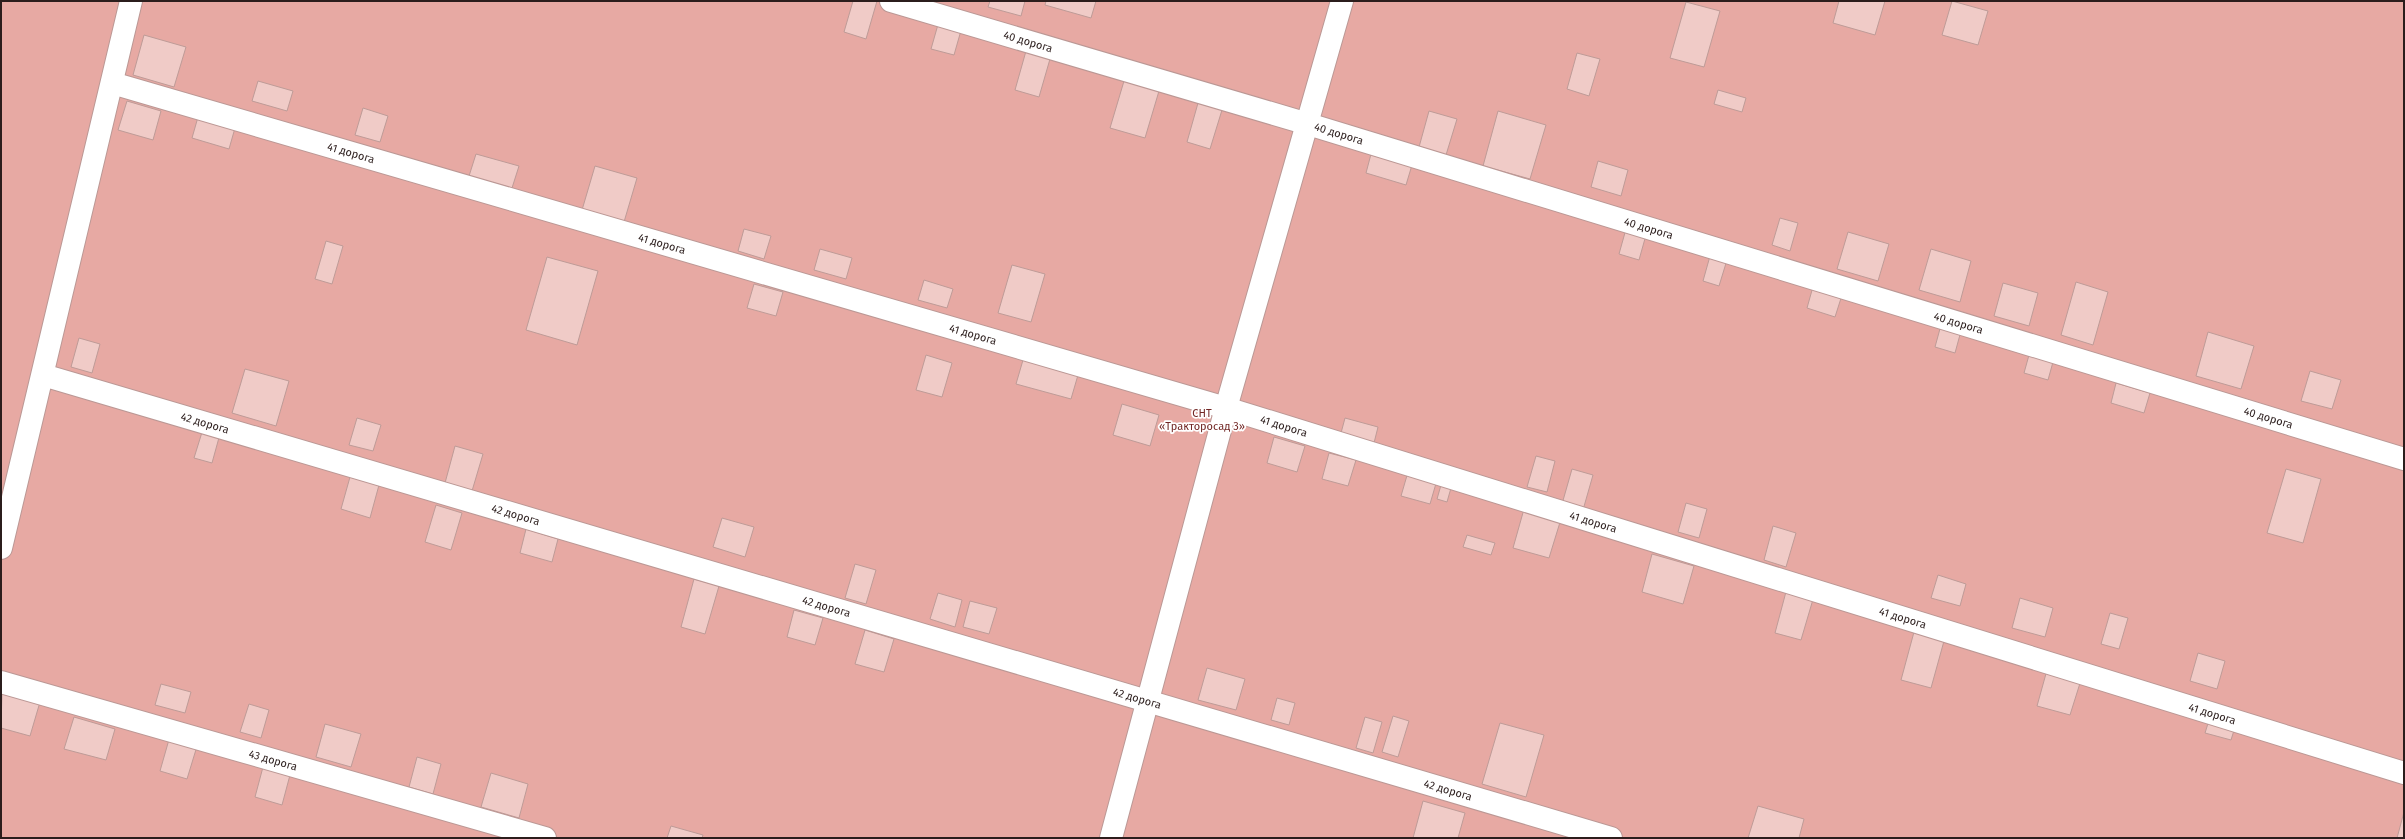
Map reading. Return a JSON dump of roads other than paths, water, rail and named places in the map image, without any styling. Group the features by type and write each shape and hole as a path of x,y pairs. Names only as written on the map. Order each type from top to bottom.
{"street":[{"path":"1,548 131,1"},
{"name":"40 дорога","path":"891,1 1308,124 2404,459"},
{"path":"1111,838 1226,408 1342,1"},
{"name":"41 дорога","path":"112,83 1226,408 2404,773"},
{"name":"42 дорога","path":"43,375 1611,838"},
{"name":"43 дорога","path":"1,682 545,838"}],"park label":[{"name":"СНТ «Тракторосад 3»","path":"1202,419"}]}
